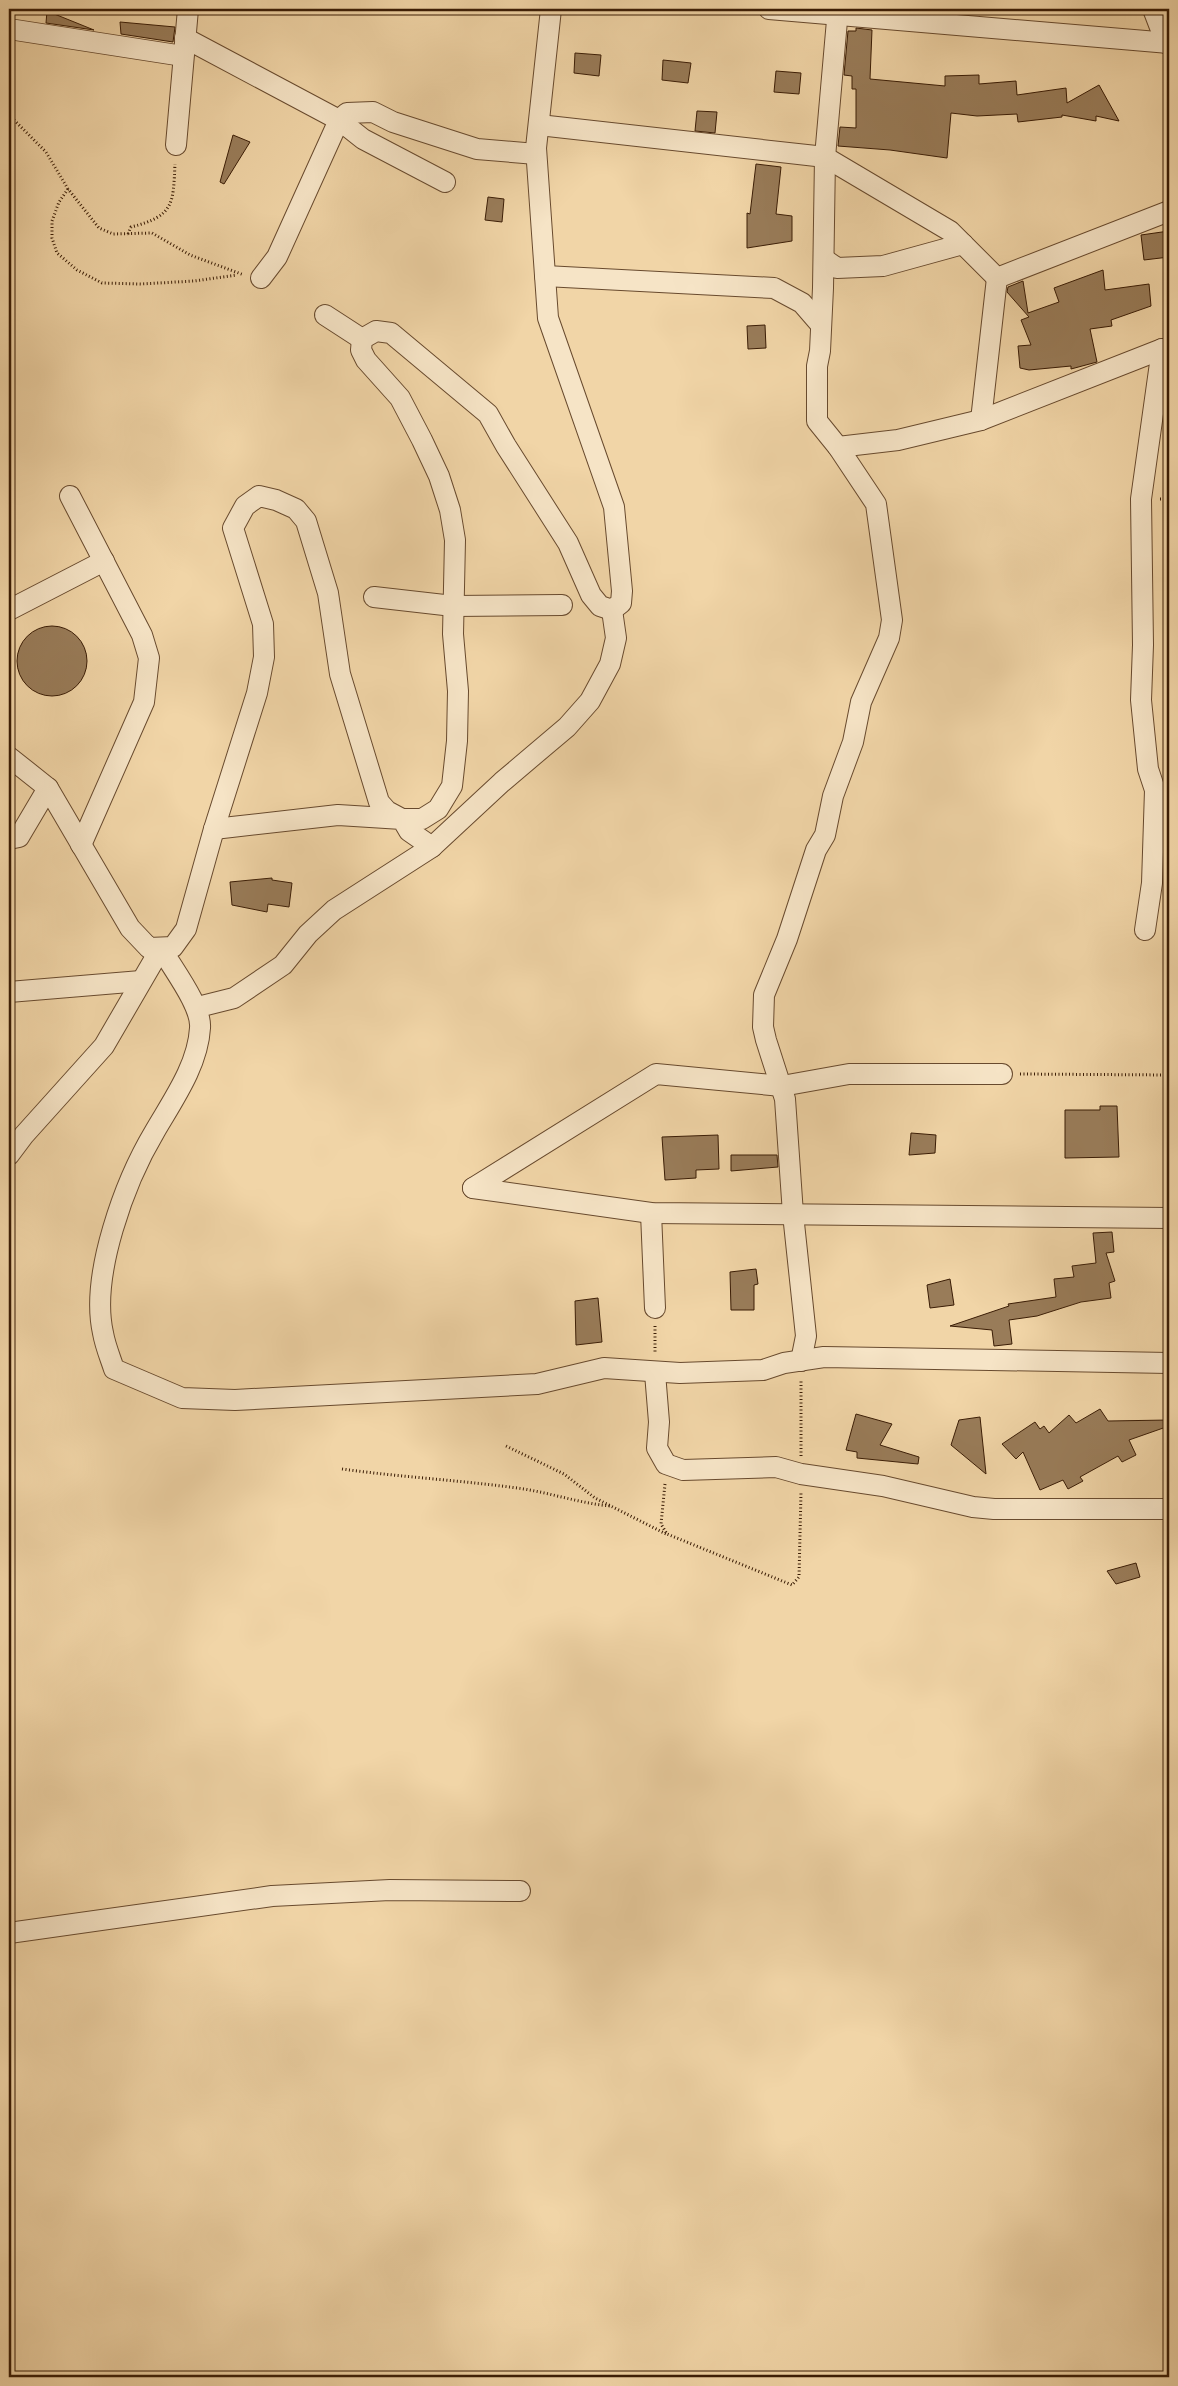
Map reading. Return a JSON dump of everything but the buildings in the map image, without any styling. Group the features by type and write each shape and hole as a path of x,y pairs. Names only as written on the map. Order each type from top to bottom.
{"street":[{"path":"176,145 188,9"},
{"path":"551,9 536,154 548,318 614,507 622,591 621,603 612,610"},
{"path":"769,9 838,12 1168,43 1153,9"},
{"path":"801,1361 806,1336 793,1214 785,1099 782,1086 773,1066 763,1027 764,995 787,939 816,850 826,835 833,796 853,742 861,702 889,638 892,620 876,504 838,447 817,421 817,366 820,351 824,260 825,157 838,12"},
{"path":"9,29 184,47 339,120 363,139 445,182"},
{"path":"261,278 277,257 339,120 348,113 364,111 477,149 536,154"},
{"path":"539,125 825,157 950,231 997,278"},
{"path":"997,278 1169,211"},
{"path":"824,260 837,268 884,266 963,244"},
{"path":"545,276 774,288 802,303 820,326"},
{"path":"982,420 997,278"},
{"path":"325,315 362,339"},
{"path":"362,339 376,331 391,333 488,414 506,446 568,542 591,595 600,606 612,610"},
{"path":"214,828 338,814 422,819 438,809 452,786 457,741 458,691 452,606 455,540 450,510 439,476 422,440 400,398 366,360 361,350 362,339"},
{"path":"838,447 898,440 982,420 1165,349"},
{"path":"1146,930 1152,883 1155,790 1148,769 1141,700 1143,645 1140,499 1165,349"},
{"path":"70,496 142,635 149,658 144,702 81,845"},
{"path":"9,757 48,788 130,928 149,948 173,947 186,929 214,828 258,693 264,657 263,624 233,528 245,506 259,496 276,500 296,509 306,521 328,593 340,674 379,802 387,811 402,819 409,831 432,847"},
{"path":"9,610 104,561"},
{"path":"374,597 452,606 562,605"},
{"path":"198,1007 234,998 283,965 308,934 334,910 432,847 502,782 567,727 590,701 610,664 616,638 612,610"},
{"path":"9,839 19,837 48,788"},
{"path":"9,1155 24,1135 104,1046 161,948"},
{"path":"161,948 198,1007 201,1027 194,1059 145,1147 124,1194 112,1232 101,1291 102,1332 114,1369 182,1398 236,1400 537,1384 604,1368 640,1368 655,1372 763,1370 784,1363 824,1357 1169,1363"},
{"path":"9,992 141,981"},
{"path":"1002,1074 849,1074 782,1086 656,1074 473,1188 651,1213 1169,1218"},
{"path":"651,1213 655,1308"},
{"path":"655,1372 659,1422 657,1448 666,1464 683,1470 776,1466 801,1474 883,1486 980,1508 1169,1509"},
{"path":"9,1933 272,1896 390,1890 520,1891"}],"path":[{"path":"9,114 46,152 68,189 99,228 113,234 152,233 190,255 238,275 261,278"},
{"path":"127,234 131,227 145,224 161,215 173,202 176,145"},
{"path":"68,189 58,202 52,220 52,238 57,253 77,270 102,283 141,284 194,281 238,275"},
{"path":"1002,1074 1169,1075"},
{"path":"655,1308 655,1372"},
{"path":"506,1446 564,1474 595,1498 667,1534 792,1585 800,1577 801,1361"},
{"path":"666,1464 661,1524 667,1534"},
{"path":"342,1470 527,1489 582,1503 610,1506"}]}
